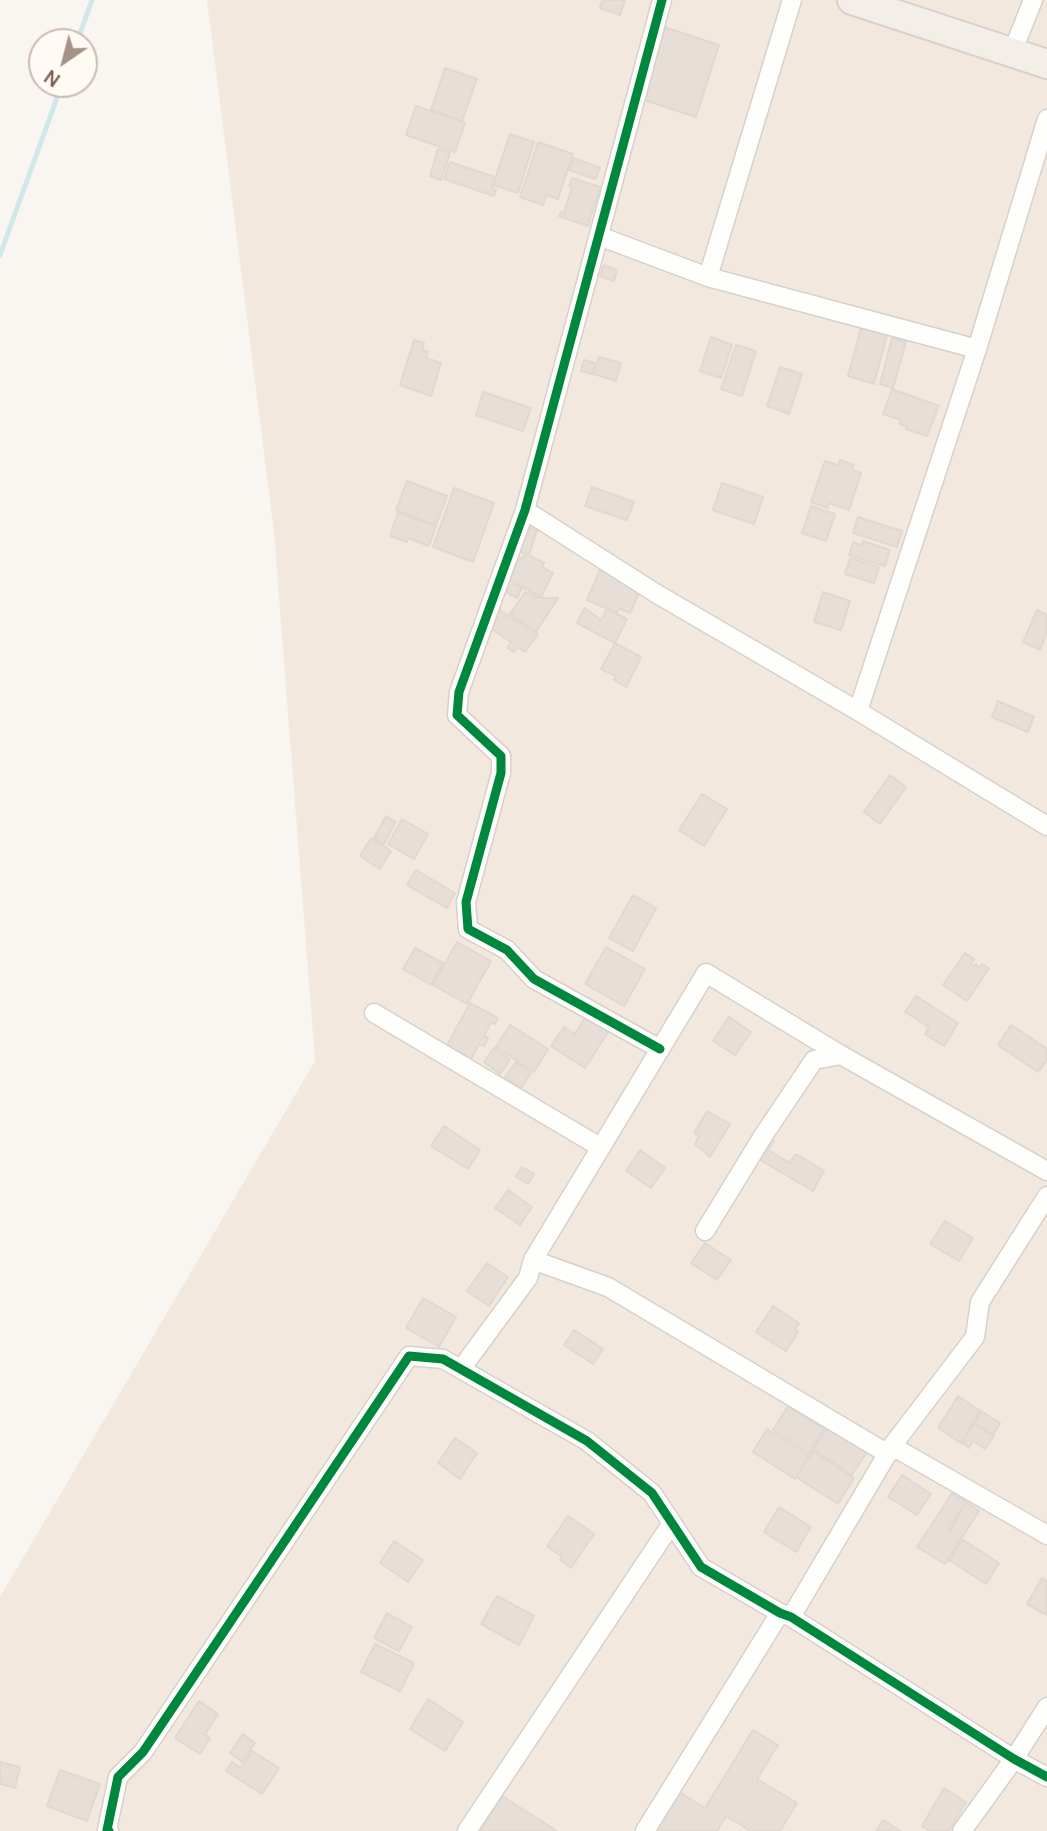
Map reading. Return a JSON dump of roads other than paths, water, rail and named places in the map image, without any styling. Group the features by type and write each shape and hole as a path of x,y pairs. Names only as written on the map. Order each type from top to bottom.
{"main road":[{"path":"852,0 1047,64"}],"street":[{"path":"660,1049 534,979 507,950 468,929 466,902 501,773 501,756 457,715 459,692 525,510 663,0"},
{"path":"708,277 792,0"},
{"path":"1012,53 1033,0"},
{"path":"858,711 977,349 1047,120"},
{"path":"599,236 708,277 977,349"},
{"path":"525,510 657,594 858,711 1047,826"},
{"path":"461,1369 528,1278 533,1260 706,973 841,1055 1047,1171"},
{"path":"374,1013 600,1147"},
{"path":"705,1231 814,1060 841,1055"},
{"path":"645,1831 890,1450 975,1336 980,1302 1047,1196"},
{"path":"533,1260 608,1287 890,1450 1047,1535"},
{"path":"108,1831 118,1777 143,1752 410,1356 443,1359 587,1441 652,1493 701,1567 785,1615 1047,1777"},
{"path":"467,1831 672,1523"},
{"path":"962,1831 1014,1759 1047,1707"}],"waterway":[{"path":"82,28 92,0"},
{"path":"0,255 57,98"}]}
